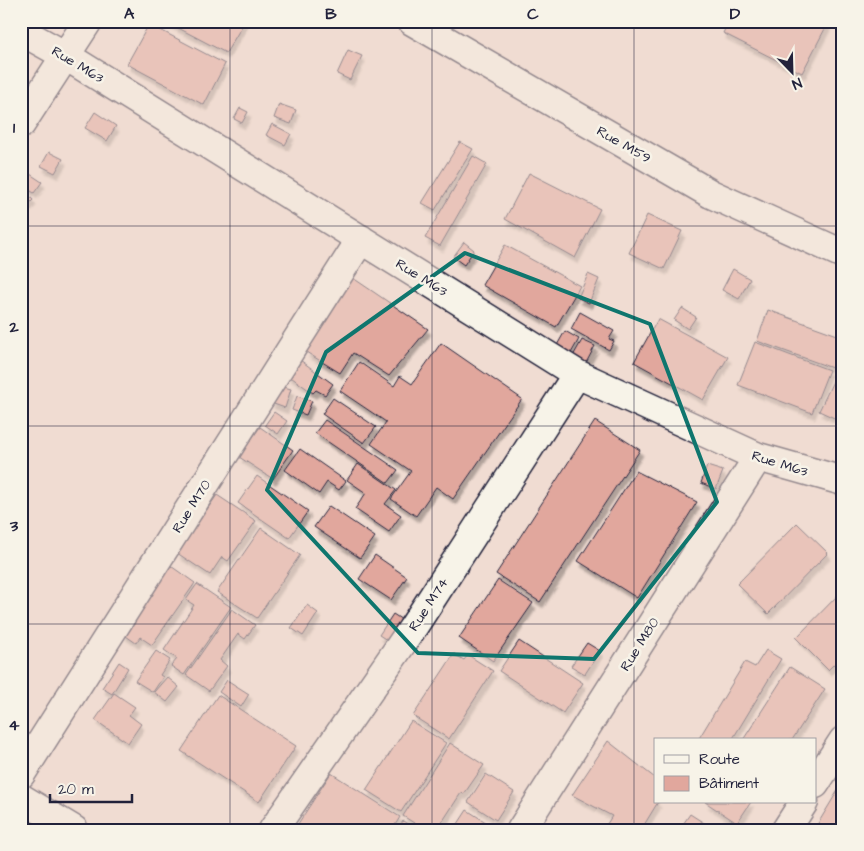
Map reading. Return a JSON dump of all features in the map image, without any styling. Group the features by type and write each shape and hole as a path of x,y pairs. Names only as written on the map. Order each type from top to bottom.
{"street":[{"path":"21,124 88,21"},
{"name":"Rue M59","path":"412,21 711,194 843,254"},
{"name":"Rue M63","path":"21,31 66,56 577,374 758,458 843,481"},
{"name":"Rue M70","path":"21,774 361,239"},
{"name":"Rue M74","path":"273,830 412,629 577,374"},
{"name":"Rue M80","path":"521,830 758,458"},
{"path":"816,782 843,741"},
{"path":"21,798 74,830"},
{"path":"786,830 803,804"}],"highlighted area":[{"path":"465,253 650,324 717,502 594,659 418,653 267,490 326,352"}],"building":[{"path":"165,21 245,21 226,53"},
{"path":"729,21 829,21 802,73 723,33"},
{"path":"149,24 225,64 204,105 127,64"},
{"path":"348,50 362,56 350,80 337,74"},
{"path":"279,104 296,110 291,124 274,118"},
{"path":"240,108 248,112 242,123 234,119"},
{"path":"95,112 116,126 107,141 85,128"},
{"path":"272,124 291,134 285,145 266,135"},
{"path":"460,142 473,149 435,210 422,203"},
{"path":"49,152 63,159 55,173 41,166"},
{"path":"473,156 487,164 440,246 425,238"},
{"path":"529,173 600,209 575,258 505,219"},
{"path":"30,174 42,182 34,193 22,185"},
{"path":"23,189 33,200 25,208 21,204 21,191"},
{"path":"647,215 682,231 664,269 629,253"},
{"path":"464,242 474,250 464,265 453,257"},
{"path":"505,245 580,286 556,327 482,285"},
{"path":"733,269 750,279 739,299 722,290"},
{"path":"588,274 599,279 589,303 578,298"},
{"path":"353,278 428,329 389,376 353,353 340,373 306,352"},
{"path":"682,308 696,317 688,329 674,320"},
{"path":"768,310 843,337 843,348 835,369 757,341"},
{"path":"580,312 614,331 609,339 614,341 609,350 571,329"},
{"path":"658,319 728,357 703,400 634,362"},
{"path":"565,331 579,339 570,355 556,347"},
{"path":"582,340 595,346 586,363 573,356"},
{"path":"755,342 829,370 812,413 738,385"},
{"path":"441,343 522,399 453,499 436,487 416,516 391,499 411,471 371,444 386,422 340,391 359,362 394,386 400,376 412,384"},
{"path":"300,360 333,384 325,395 316,390 313,393 288,375"},
{"path":"843,360 843,422 819,411"},
{"path":"277,385 291,389 285,408 271,403"},
{"path":"297,396 312,401 306,415 292,410"},
{"path":"333,398 376,427 364,443 322,414"},
{"path":"274,412 287,421 278,434 265,425"},
{"path":"325,420 398,470 388,483 315,433"},
{"path":"595,421 640,450 540,602 496,574"},
{"path":"260,427 293,450 273,479 239,457"},
{"path":"300,449 346,481 339,490 327,482 319,494 285,470"},
{"path":"358,464 396,490 385,504 401,515 389,532 355,509 366,493 347,480"},
{"path":"707,466 723,471 716,489 701,483"},
{"path":"636,471 697,502 637,598 578,561"},
{"path":"257,476 308,511 289,538 238,503"},
{"path":"217,495 256,521 228,561 222,557 210,575 177,553"},
{"path":"329,506 375,537 360,558 314,527"},
{"path":"797,523 828,553 768,614 737,584"},
{"path":"261,528 300,555 257,618 217,592"},
{"path":"375,555 407,577 391,600 359,579"},
{"path":"168,564 195,583 152,645 140,637 136,643 123,634"},
{"path":"498,580 533,603 493,661 459,638"},
{"path":"197,584 231,607 184,675 171,666 177,659 164,650 194,605 186,600"},
{"path":"843,590 843,655 828,670 796,638"},
{"path":"307,605 318,613 303,636 291,628"},
{"path":"232,609 255,625 245,639 238,634 220,660 227,666 209,691 186,675"},
{"path":"393,614 410,625 396,646 379,635"},
{"path":"519,641 583,683 563,713 499,671"},
{"path":"587,643 600,651 585,674 571,666"},
{"path":"766,650 781,659 733,738 699,738 745,662 755,667"},
{"path":"156,651 170,660 160,675 163,677 153,692 135,681"},
{"path":"454,654 464,660 468,655 493,671 449,739 413,716"},
{"path":"119,662 128,668 112,694 102,688"},
{"path":"790,667 825,689 793,738 744,738"},
{"path":"167,677 179,687 167,702 154,692"},
{"path":"227,680 249,694 241,707 219,692"},
{"path":"114,693 135,707 129,715 141,724 128,743 95,720"},
{"path":"218,695 296,746 259,802 181,751"},
{"path":"411,721 446,743 401,812 366,790"},
{"path":"608,741 654,777 654,804 657,804 641,830 603,830 612,816 572,795"},
{"path":"450,743 484,765 464,794 461,793 437,830 425,830 403,816"},
{"path":"331,773 400,817 392,830 294,830"},
{"path":"486,774 514,792 496,820 468,802"},
{"path":"843,782 843,830 814,830"},
{"path":"708,804 750,804 737,823"},
{"path":"467,810 495,828 494,830 454,830"},
{"path":"690,814 715,830 679,830"},
{"path":"403,821 417,830 397,830"}]}
